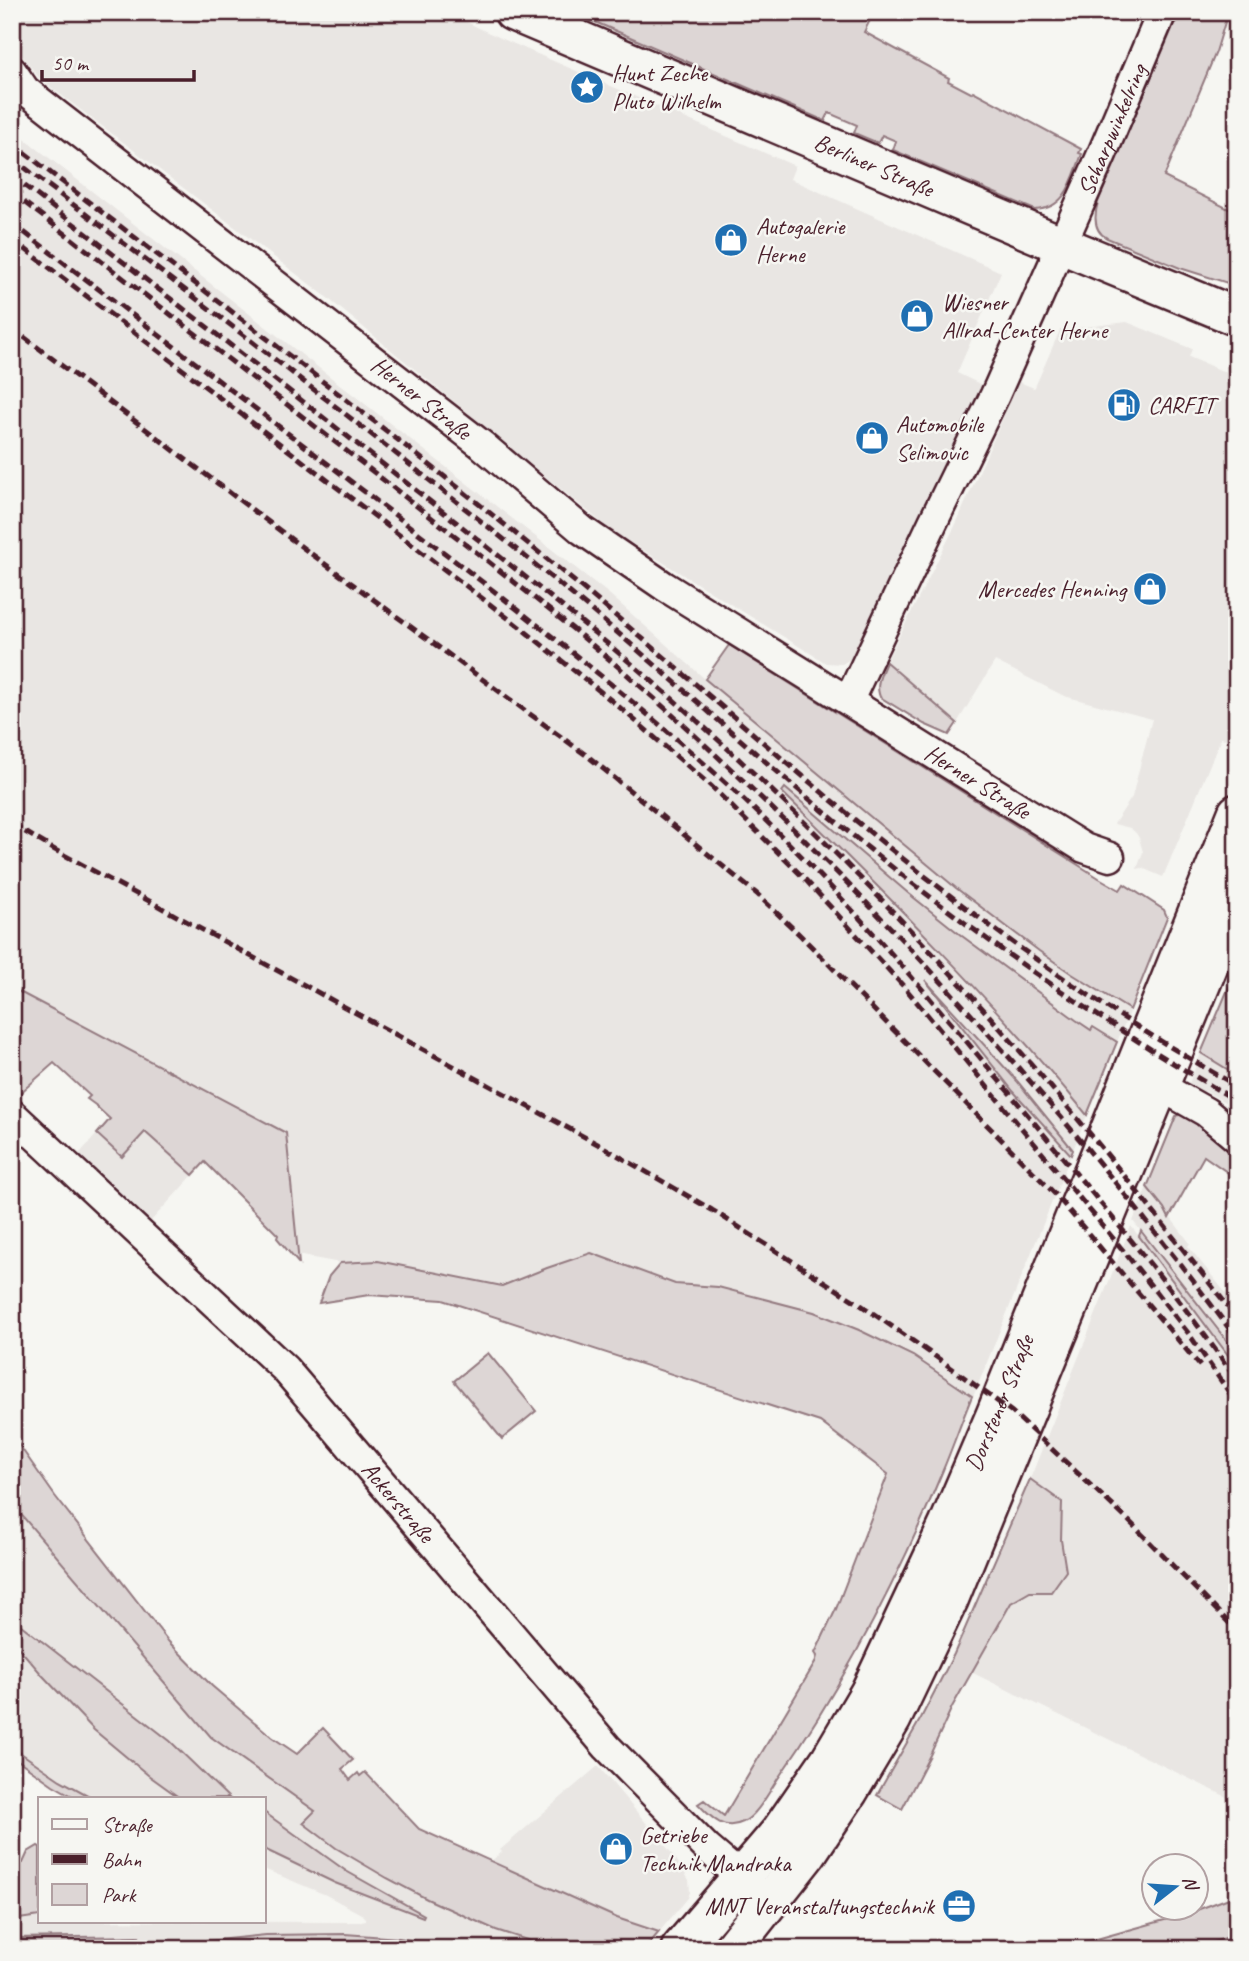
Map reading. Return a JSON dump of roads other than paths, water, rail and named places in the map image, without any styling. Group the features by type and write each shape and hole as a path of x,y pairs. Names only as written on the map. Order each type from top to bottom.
{"main road":[{"name":"Berliner Straße","path":"513,12 1237,317"},
{"name":"Dorstener Straße","path":"680,1949 779,1833 830,1759 869,1693 948,1525 995,1415 1237,813"},
{"name":"Dorstener Straße","path":"732,1949 807,1854 886,1729 949,1600 1237,897"}],"street":[{"name":"Scharpwinkelring","path":"1062,245 1162,12"},
{"name":"Herner Straße","path":"12,71 25,90 57,116 482,445 582,530 664,586 1084,848 1110,857"},
{"path":"849,701 991,404 1062,245"},
{"path":"1160,1087 1206,1112 1237,1138"},
{"name":"Ackerstraße","path":"12,1114 285,1369 607,1747 708,1849 771,1901"}],"railway":[{"path":"12,143 496,518 613,613 853,818 952,897 1091,997 1237,1086"},
{"path":"12,158 355,422 558,583 832,818 915,885 1096,1014 1237,1101"},
{"path":"12,176 551,598 668,695 743,763 881,900 981,1006 1099,1145 1237,1318"},
{"path":"12,193 528,592 638,684 720,759 878,915 1028,1079 1170,1251 1237,1339"},
{"path":"12,223 550,635 675,738 759,814 841,898 957,1030 1138,1248 1237,1381"},
{"path":"12,239 521,628 617,705 712,787 802,876 906,989 1122,1249 1189,1334 1237,1404"},
{"path":"12,328 291,539 590,758 757,894 1055,1194 1200,1366"},
{"path":"12,824 55,850 605,1148 712,1210 858,1303 1012,1412 1129,1521 1237,1631"}],"place":[{"name":"Hunt Zeche Pluto Wilhelm","path":"587,87"},
{"name":"Autogalerie Herne","path":"731,240"},
{"name":"Wiesner Allrad-Center Herne","path":"917,316"},
{"name":"CARFIT","path":"1124,405"},
{"name":"Automobile Selimovic","path":"872,438"},
{"name":"Mercedes Henning","path":"1150,589"},
{"name":"Getriebe Technik Mandraka","path":"616,1849"},
{"name":"MNT Veranstaltungstechnik","path":"959,1906"}]}
